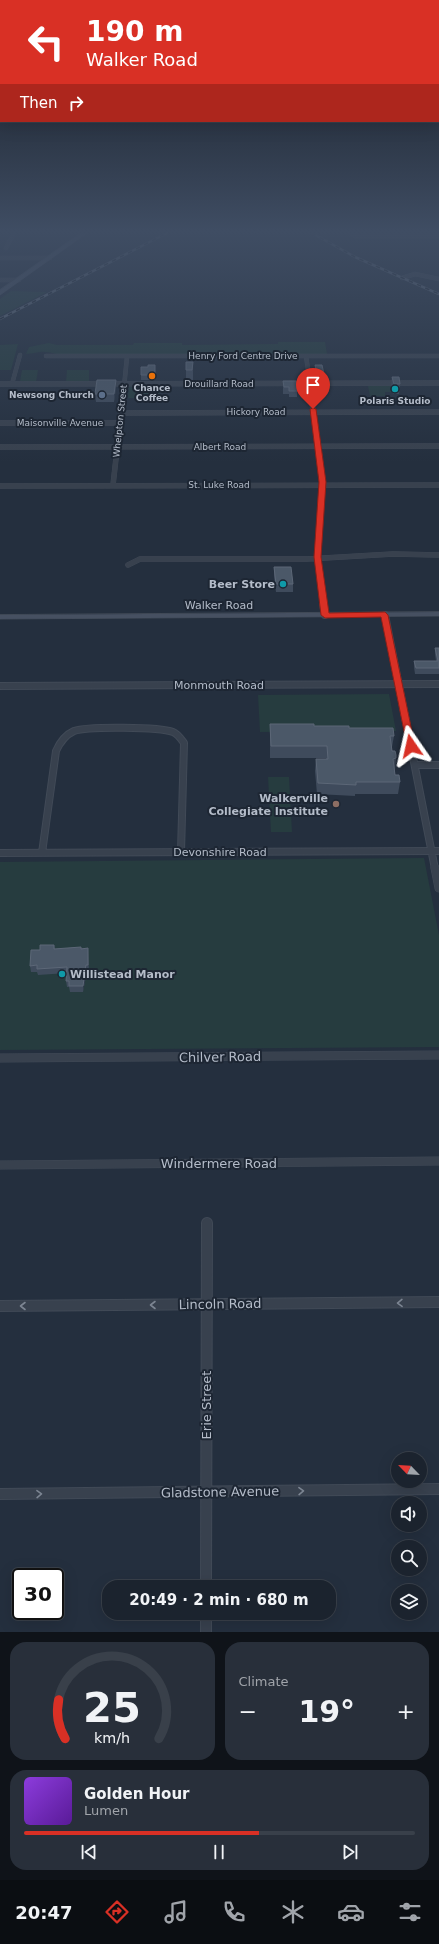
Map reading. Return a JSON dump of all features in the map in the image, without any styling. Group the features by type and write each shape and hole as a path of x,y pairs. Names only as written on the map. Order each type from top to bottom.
{"main road":[{"name":"Walker Road","path":"0,617 439,614"}],"street":[{"path":"12,384 20,355"},
{"name":"Henry Ford Centre Drive","path":"46,356 439,356"},
{"path":"306,356 323,482 321,485 317,557 325,615"},
{"name":"Whelpton Street","path":"113,485 127,357"},
{"name":"Drouillard Road","path":"0,384 439,383"},
{"name":"Hickory Road","path":"121,413 439,412"},
{"name":"Maisonville Avenue","path":"0,424 120,423"},
{"name":"Albert Road","path":"0,447 439,446"},
{"name":"St. Luke Road","path":"0,486 439,485"},
{"path":"128,564 140,559 307,559 317,557 393,554 439,555"},
{"path":"385,615 415,765 435,850 439,888"},
{"name":"Monmouth Road","path":"0,686 439,684"},
{"path":"42,853 56,751 63,738 78,730 150,728 173,732 180,736 184,743 181,852"},
{"path":"415,765 439,765"},
{"name":"Devonshire Road","path":"0,853 435,850"},
{"name":"Chilver Road","path":"0,1058 439,1055"},
{"name":"Windermere Road","path":"0,1165 439,1162"},
{"name":"Erie Street","path":"206,1580 207,1223"},
{"name":"Lincoln Road","path":"0,1306 439,1302"},
{"name":"Gladstone Avenue","path":"0,1494 439,1489"},
{"path":"206,1620 206,1632"}],"green space":[{"path":"0,309 13,309 0,316"},
{"path":"278,342 325,342 327,354 59,355 50,352 43,352 26,354 29,347 49,343 57,345 133,345 134,343 182,343 182,345 278,344"},
{"path":"18,344 11,370 0,370 0,345"},
{"path":"22,370 38,370 36,382 20,381"},
{"path":"67,370 89,370 89,382 66,382"},
{"path":"368,386 391,386 392,392 385,392 385,396 370,396"},
{"path":"129,387 142,387 142,392 160,392 159,398 128,398"},
{"path":"389,694 396,731 260,732 258,695"},
{"path":"268,777 289,777 292,832 271,832"},
{"path":"424,858 439,935 439,1047 0,1050 0,862"}],"building":[{"path":"186,362 193,362 192,370 186,370"},
{"path":"148,365 155,365 155,375 141,375 141,367 148,367"},
{"path":"315,365 322,365 324,374 317,374"},
{"path":"392,377 399,377 400,384 394,384"},
{"path":"97,380 116,380 114,394 95,394"},
{"path":"283,381 296,381 297,391 289,391 289,387 284,387"},
{"path":"274,567 291,567 293,584 276,584"},
{"path":"435,648 439,648 439,668 416,668 414,661 438,661"},
{"name":"Walkerville Collegiate Institute","path":"270,724 314,724 314,726 349,726 349,728 393,728 394,736 390,736 392,751 395,751 396,755 396,758 393,759 395,775 399,775 400,782 356,782 356,785 318,783 316,759 328,759 327,746 271,746"},
{"path":"40,945 54,945 54,949 81,947 81,949 88,948 88,965 86,965 83,986 69,986 69,981 66,981 67,967 37,969 37,965 30,966 31,950 40,950"}],"railway":[{"path":"0,319 19,309"}],"place":[{"name":"Chance Coffee","path":"152,376"},
{"name":"Polaris Studio","path":"395,389"},
{"name":"Newsong Church","path":"102,395"},
{"name":"Beer Store","path":"283,584"},
{"name":"Walkerville Collegiate Institute","path":"336,804"},
{"name":"Willistead Manor","path":"62,974"}],"route":[{"path":"313,409 323,482 321,485 317,557 325,615 385,615 411,746"}]}
